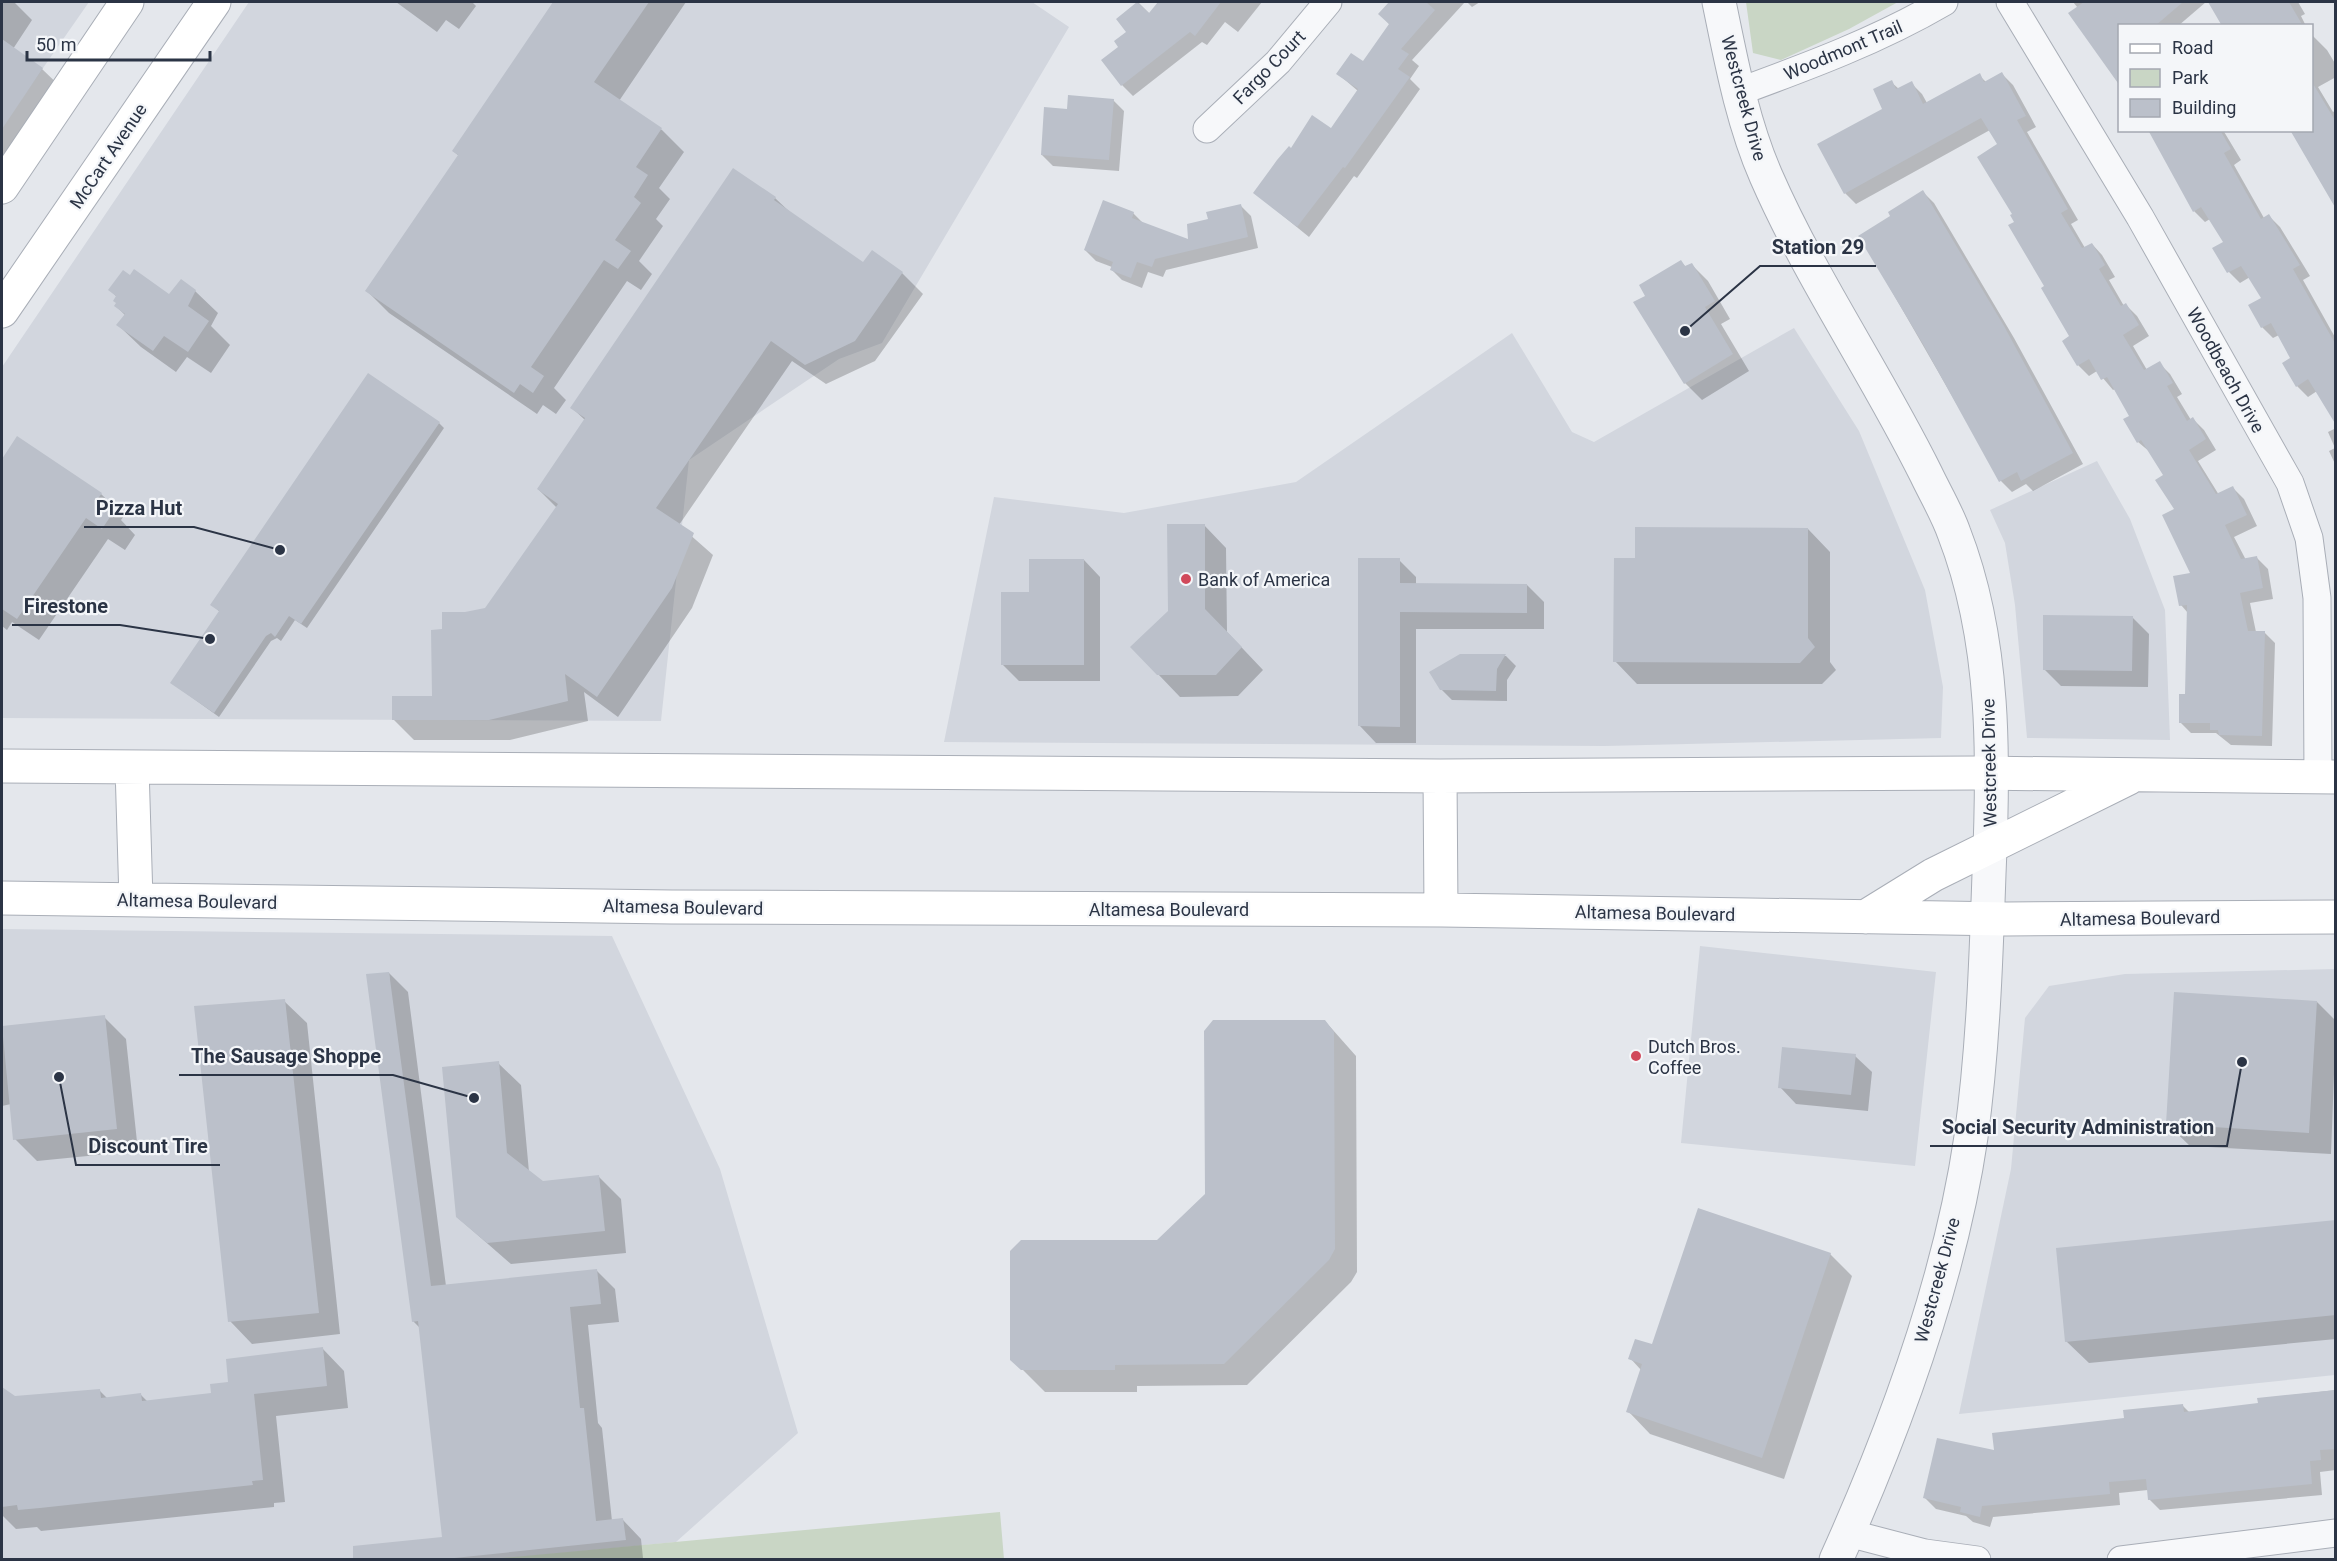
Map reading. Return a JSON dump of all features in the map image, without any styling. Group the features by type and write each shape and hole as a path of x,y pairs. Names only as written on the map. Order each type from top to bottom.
{"main road":[{"path":"2,187 127,2"},
{"name":"McCart Avenue","path":"2,311 214,2"},
{"path":"2,766 1440,776 1992,774 2327,777"},
{"path":"2,783 52,766"},
{"path":"132,767 136,900"},
{"path":"1865,917 1934,875 2134,775"},
{"path":"1440,776 1441,910"},
{"name":"Altamesa Boulevard","path":"2,898 790,908 1441,910 1865,917 2336,917"}],"street":[{"name":"Fargo Court","path":"1207,129 1278,62 1328,2"},
{"name":"Woodmont Trail","path":"1738,92 1810,67 1911,21 1944,2"},
{"name":"Woodbeach Drive","path":"2010,2 2140,217 2290,483 2309,538 2317,598 2320,687 2327,777"},
{"name":"Westcreek Drive","path":"1721,11 1748,129 1766,177 1829,299 1896,414 1954,531 1974,595 1990,704 1992,774 1988,918 1979,1072 1970,1141 1946,1261 1910,1375 1842,1546"},
{"path":"2121,1560 2336,1533"},
{"path":"1842,1546 1977,1560"}],"shaded area":[{"path":"2,2 89,2 2,127"},
{"path":"249,2 1032,2 1069,27 882,343 839,359 689,460 661,721 2,718 2,367"},
{"path":"1794,328 1859,431 1925,590 1943,687 1941,738 1605,746 944,742 994,497 1124,513 1296,482 1512,333 1572,432 1594,442"},
{"path":"2097,461 2130,519 2165,610 2170,740 2027,738 2015,605 2005,543 1990,510"},
{"path":"2,929 612,936 720,1169 798,1433 676,1542 491,1560 2,1560"},
{"path":"1700,946 1936,972 1915,1166 1681,1143"},
{"path":"2335,969 2335,1375 1959,1414 2011,1169 2025,1018 2049,986 2125,974"}],"green space":[{"path":"1746,2 1898,2 1849,29 1781,60 1753,53"},
{"path":"1000,1512 1004,1559 491,1559"}],"building":[{"path":"553,2 649,2 594,82 662,128 636,167 648,175 634,197 641,203 615,240 631,251 618,269 604,260 531,367 544,376 533,393 520,384 514,393 365,291 458,155 452,151"},
{"path":"1137,2 1149,13 1158,2 1221,2 1195,36 1190,32 1121,86 1101,60 1118,47 1114,41 1126,32 1116,19"},
{"path":"1389,2 1426,2 1435,10 1401,49 1409,54 1398,69 1410,77 1345,168 1343,167 1297,227 1253,193 1277,160 1289,146 1291,148 1312,115 1331,128 1358,89 1336,74 1351,53 1363,61 1389,24 1378,14"},
{"path":"2084,2 2183,2 2157,24 2118,24 2118,83 2068,13"},
{"path":"2208,2 2289,2 2302,24 2221,24"},
{"path":"2,39 43,68 2,129"},
{"path":"2002,72 2026,116 2017,120 2068,209 2061,213 2082,248 2092,243 2105,265 2099,269 2121,306 2126,303 2139,325 2123,335 2144,370 2160,361 2173,383 2167,386 2187,421 2193,417 2206,439 2189,450 2216,494 2233,486 2247,515 2225,525 2241,559 2257,556 2263,588 2240,593 2248,631 2265,631 2262,736 2219,735 2218,730 2210,730 2210,723 2179,723 2179,694 2185,694 2187,605 2179,606 2173,576 2190,573 2162,515 2174,509 2155,480 2163,475 2141,440 2137,443 2123,419 2129,416 2107,377 2101,380 2089,359 2077,366 2062,341 2069,336 2041,288 2044,286 2008,225 2014,222 2010,215 2012,214 1977,157 1997,144 1981,118 1844,194 1817,144 1882,109 1873,89 1892,80 1896,89 1912,81 1923,104 1980,73 1984,82"},
{"path":"2313,84 2336,122 2336,209 2291,132 2313,132"},
{"path":"1068,95 1114,99 1109,160 1041,155 1044,107 1067,109"},
{"path":"2149,132 2221,132 2231,149 2224,153 2261,219 2269,214 2300,265 2293,269 2336,345 2336,425 2308,379 2296,387 2282,363 2290,358 2271,323 2261,328 2248,305 2261,298 2241,266 2227,273 2212,248 2223,242 2201,207 2193,212"},
{"path":"733,168 776,197 774,200 863,262 872,250 903,272 855,341 805,365 771,341 656,508 694,533 672,588 597,697 565,674 568,701 489,720 392,720 392,696 432,696 431,630 442,629 442,612 465,612 485,608 558,504 537,489 585,418 570,408"},
{"path":"1923,190 2004,326 2073,453 2021,481 2017,472 1999,482 1923,344 1858,236 1890,216 1888,212"},
{"path":"1103,200 1134,212 1132,218 1188,239 1187,224 1208,219 1206,212 1241,204 1248,237 1155,259 1152,267 1137,262 1131,278 1110,270 1113,262 1084,250"},
{"path":"1681,260 1685,266 1692,263 1715,301 1705,307 1733,354 1684,384 1633,302 1645,296 1639,285"},
{"path":"134,269 169,294 181,279 196,290 188,306 209,321 188,352 164,336 153,351 116,325 125,314 114,306 116,303 113,301 116,296 108,290 123,270 130,275"},
{"path":"368,373 440,422 301,624 289,616 275,637 271,633 266,636 214,713 170,683 219,611 210,605"},
{"path":"17,436 102,493 97,500 114,511 102,529 86,518 17,619 2,609 2,459"},
{"name":"Bank of America","path":"1167,524 1205,524 1205,609 1242,647 1216,675 1157,675 1130,647 1168,611"},
{"path":"1635,527 1808,528 1808,638 1815,647 1800,663 1613,662 1614,558 1635,558"},
{"path":"1358,558 1400,558 1400,583 1527,584 1527,613 1400,612 1400,727 1358,726"},
{"path":"1029,559 1084,559 1084,665 1001,665 1001,592 1029,592"},
{"path":"2043,615 2133,616 2132,671 2043,670"},
{"path":"1460,654 1506,654 1497,669 1496,691 1440,690 1429,672"},
{"path":"389,972 431,1286 597,1269 601,1304 570,1307 580,1408 584,1408 596,1521 623,1518 626,1540 435,1560 353,1560 353,1546 442,1537 418,1321 412,1322 366,974"},
{"path":"2174,992 2317,1001 2309,1133 2166,1124"},
{"path":"285,999 319,1313 228,1322 194,1006"},
{"path":"105,1015 117,1129 13,1140 2,1026"},
{"path":"1213,1020 1325,1020 1334,1032 1335,1249 1329,1260 1224,1364 1115,1365 1115,1370 1021,1370 1010,1360 1010,1251 1021,1240 1157,1240 1205,1194 1204,1031"},
{"path":"1782,1047 1856,1054 1851,1095 1778,1088"},
{"path":"499,1061 507,1153 543,1181 599,1175 605,1231 487,1243 456,1217 442,1067"},
{"path":"1698,1208 1831,1253 1762,1458 1626,1412 1642,1364 1628,1359 1635,1339 1652,1344"},
{"path":"2336,1220 2336,1315 2065,1342 2056,1248"},
{"path":"323,1347 327,1386 254,1394 263,1480 252,1481 253,1485 18,1510 17,1505 2,1507 2,1387 15,1396 100,1389 101,1398 141,1393 142,1401 211,1393 210,1384 228,1382 226,1359"},
{"path":"2336,1390 2336,1449 2320,1450 2321,1460 2310,1461 2312,1484 2148,1500 2146,1479 2109,1482 2110,1494 1982,1506 1980,1517 1960,1512 1961,1507 1923,1498 1937,1438 1994,1450 1992,1433 2124,1418 2123,1410 2183,1404 2184,1412 2258,1403 2257,1398"}],"place":[{"name":"Station 29","path":"1685,331"},
{"name":"Pizza Hut","path":"280,550"},
{"name":"Bank of America","path":"1186,579"},
{"name":"Firestone","path":"210,639"},
{"name":"Dutch Bros. Coffee","path":"1636,1056"},
{"name":"Social Security Administration","path":"2242,1062"},
{"name":"Discount Tire","path":"59,1077"},
{"name":"The Sausage Shoppe","path":"474,1098"}]}
